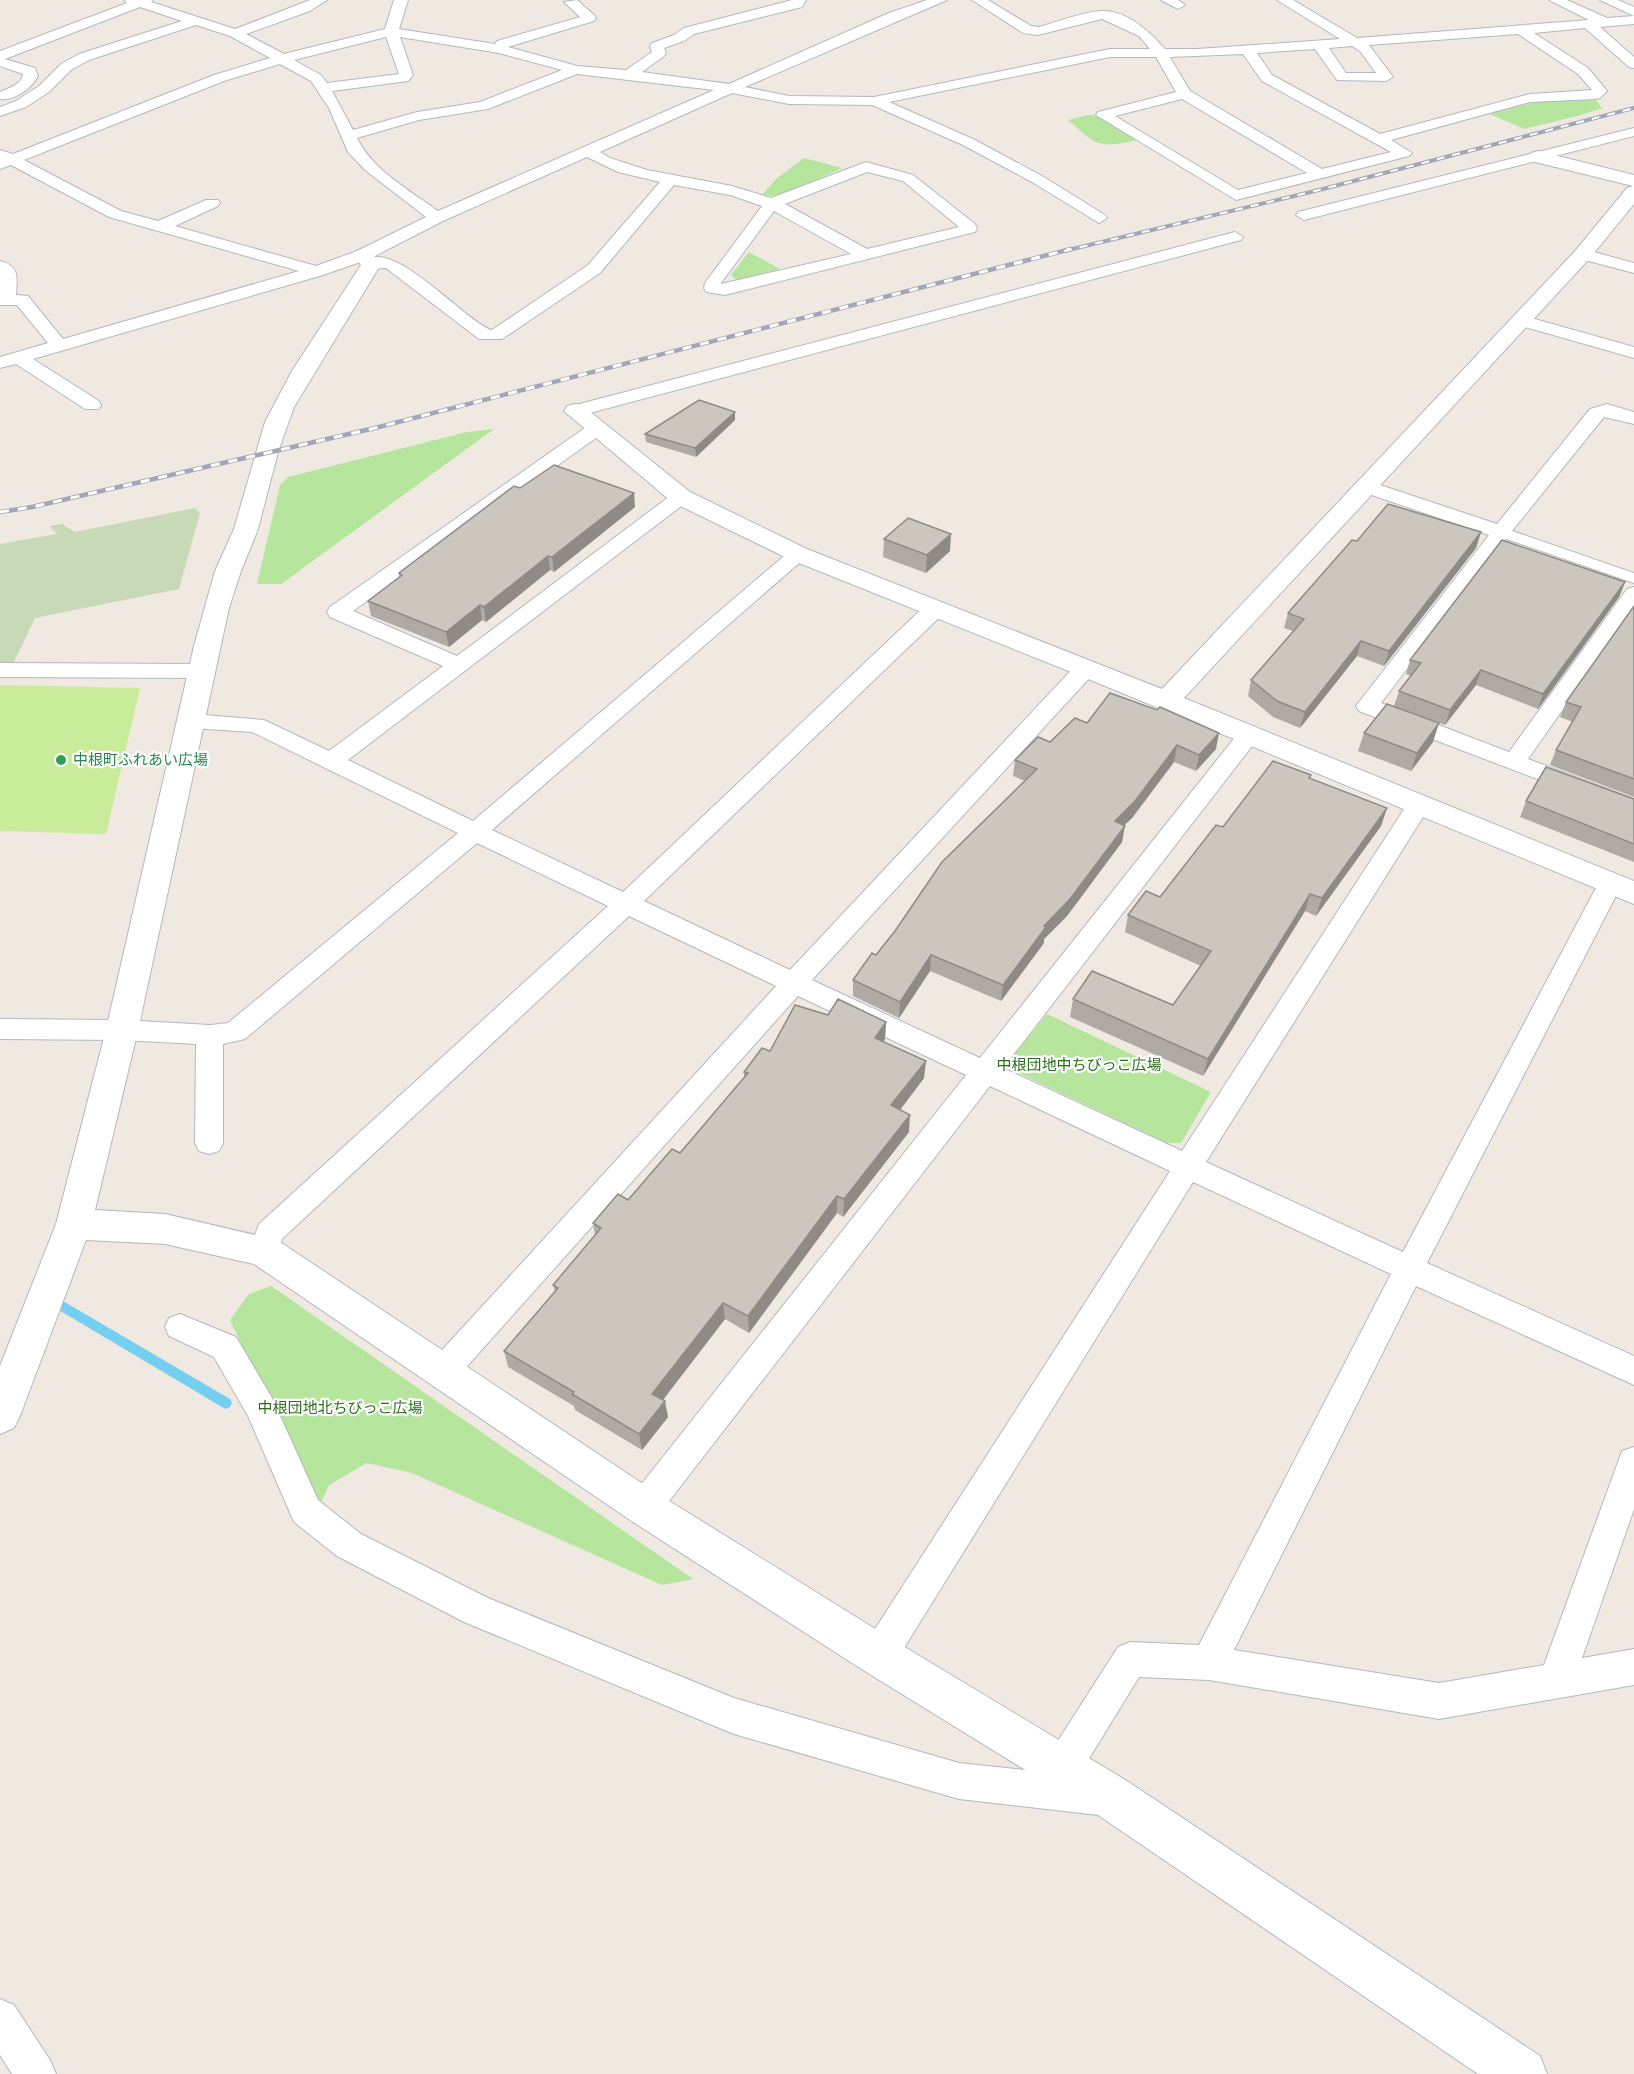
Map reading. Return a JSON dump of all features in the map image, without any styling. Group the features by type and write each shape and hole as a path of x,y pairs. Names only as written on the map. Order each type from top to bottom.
{"street":[{"path":"235,33 305,8 320,0"},
{"path":"325,88 403,78 406,75 391,32 400,0"},
{"path":"630,74 658,53 657,46 679,38 689,31 797,4 799,0"},
{"path":"9,360 317,272 367,260 437,218 894,16 940,0"},
{"path":"979,0 1028,30 1038,30 1102,15 1113,17 1144,33 1161,53 1184,94 1320,174"},
{"path":"1284,0 1365,48 1386,77 1342,78 1318,44"},
{"path":"1556,0 1605,22"},
{"path":"1607,0 1634,12"},
{"path":"0,56 139,1 235,33 264,47 316,78 325,88 356,152 370,167 437,218"},
{"path":"500,49 502,44 589,18 571,2 587,1"},
{"path":"0,112 21,104 44,89 66,67 84,57 198,20"},
{"path":"4,159 116,120 195,87 282,59 391,32 435,37 471,46 500,49 576,70 630,74 730,88 789,100 874,101 1110,53 1247,49 1634,20"},
{"path":"1588,24 1634,64"},
{"path":"1377,139 1530,98 1594,95 1600,91 1583,71 1521,30"},
{"path":"1184,94 1102,114 1236,195 1404,153 1267,78 1247,49"},
{"path":"0,62 30,71 32,76 27,84 0,98"},
{"path":"348,136 417,116 483,106 576,70"},
{"path":"874,101 968,142 1037,179 1099,218"},
{"path":"1304,216 1634,132"},
{"path":"588,151 615,164 671,179 749,195 772,203 866,255"},
{"path":"1538,157 1634,180"},
{"path":"4,159 115,214 317,272"},
{"path":"866,167 908,178 969,227 964,232 725,290 712,288 713,283 772,203 866,167"},
{"path":"367,260 390,262 485,336 496,335 594,269 671,179"},
{"path":"1166,701 1582,254 1634,192"},
{"path":"159,227 212,203"},
{"path":"575,411 1235,237"},
{"path":"1582,254 1634,268"},
{"path":"0,1416 74,1224 122,1030 192,722 201,671 221,591 245,532 269,440 282,410 299,377 330,327 351,299 367,260"},
{"path":"0,266 9,271 3,299 22,300 59,345"},
{"path":"1520,320 1634,353"},
{"path":"9,360 92,405"},
{"path":"1634,418 1607,410 1597,413 1501,532 1367,706 1634,808"},
{"path":"575,411 681,497 798,554 1086,668 1622,889 1409,1269 1209,1662"},
{"path":"460,665 338,612 596,429"},
{"path":"1364,486 1634,578"},
{"path":"332,761 681,497"},
{"path":"0,1029 122,1030 210,1035 236,1032 475,832 798,554"},
{"path":"1514,761 1634,593"},
{"path":"264,1251 269,1233 627,903 936,608"},
{"path":"442,1372 794,982 1086,668"},
{"path":"0,670 201,671"},
{"path":"192,722 256,725 475,832 794,982 1409,1269 1634,1371"},
{"path":"644,1507 1248,736"},
{"path":"878,1656 1418,806"},
{"path":"209,1143 210,1035"},
{"path":"74,1224 165,1229 264,1251 644,1507 878,1656 1111,1797 1522,2074"},
{"path":"180,1327 225,1347 261,1408 306,1511 349,1545 476,1610 734,1716 959,1781 1111,1797"},
{"path":"1557,1679 1634,1462"},
{"path":"1062,1768 1130,1659 1209,1662 1439,1701 1634,1667"},
{"path":"0,2019 36,2074"}],"green space":[{"path":"1595,99 1602,108 1524,129 1490,114 1536,102"},
{"path":"1089,115 1101,116 1137,140 1113,144 1098,143 1068,120"},
{"path":"804,158 842,168 780,196 762,195 776,179"},
{"path":"749,252 780,269 737,280 731,275"},
{"path":"494,429 281,584 257,584 280,485 288,477 467,432"},
{"path":"195,508 200,513 179,589 35,618 13,664 0,664 0,544 57,534 49,526 62,524 75,532"},
{"name":"中根町ふれあい広場","path":"0,685 140,688 106,834 0,831"},
{"name":"中根団地中ちびっこ広場","path":"1047,1014 1211,1092 1181,1143 1167,1143 1014,1071 1010,1060"},
{"name":"中根団地北ちびっこ広場","path":"271,1286 693,1579 662,1585 412,1473 367,1463 329,1485 318,1509 230,1320 249,1294"}],"building":[{"path":"699,400 735,412 695,448 645,434"},
{"path":"554,465 634,493 552,557 548,556 484,607 480,605 446,632 368,601 402,575 399,573 514,486 520,488"},
{"path":"1388,504 1481,532 1389,651 1361,641 1305,712 1277,701 1251,680 1304,619 1288,613 1352,540 1357,541"},
{"path":"908,518 951,534 927,555 884,539"},
{"path":"1502,540 1625,582 1543,694 1481,670 1450,710 1399,691 1421,663 1410,660"},
{"path":"1634,606 1634,779 1556,750 1581,707 1566,702"},
{"path":"1110,693 1157,710 1160,707 1219,733 1199,755 1177,745 1135,801 1115,821 1125,826 1070,899 1044,926 1046,927 1003,985 931,955 900,1002 853,980 872,953 876,955 895,931 942,862 1037,769 1015,760 1038,737 1050,742 1075,718 1087,723"},
{"path":"1387,704 1439,723 1417,753 1364,733"},
{"path":"1273,761 1311,775 1309,778 1387,808 1322,898 1310,894 1208,1059 1073,999 1092,971 1173,1005 1211,951 1128,915 1146,891 1160,897 1216,825 1223,827"},
{"path":"1546,767 1634,799 1634,844 1526,801"},
{"path":"838,999 886,1022 875,1038 926,1061 891,1105 910,1115 844,1199 837,1196 748,1316 723,1303 652,1394 665,1401 639,1434 504,1351 558,1288 553,1285 601,1228 593,1223 618,1194 628,1200 672,1149 680,1153 748,1073 744,1072 762,1048 770,1051 795,1005 828,1015"}],"waterway":[{"path":"51,1299 226,1403"}],"railway":[{"path":"1064,251 1319,190 1634,108"},
{"path":"0,512 32,507 375,428 1071,249"}],"place":[{"name":"中根町ふれあい広場","path":"61,760"}]}
